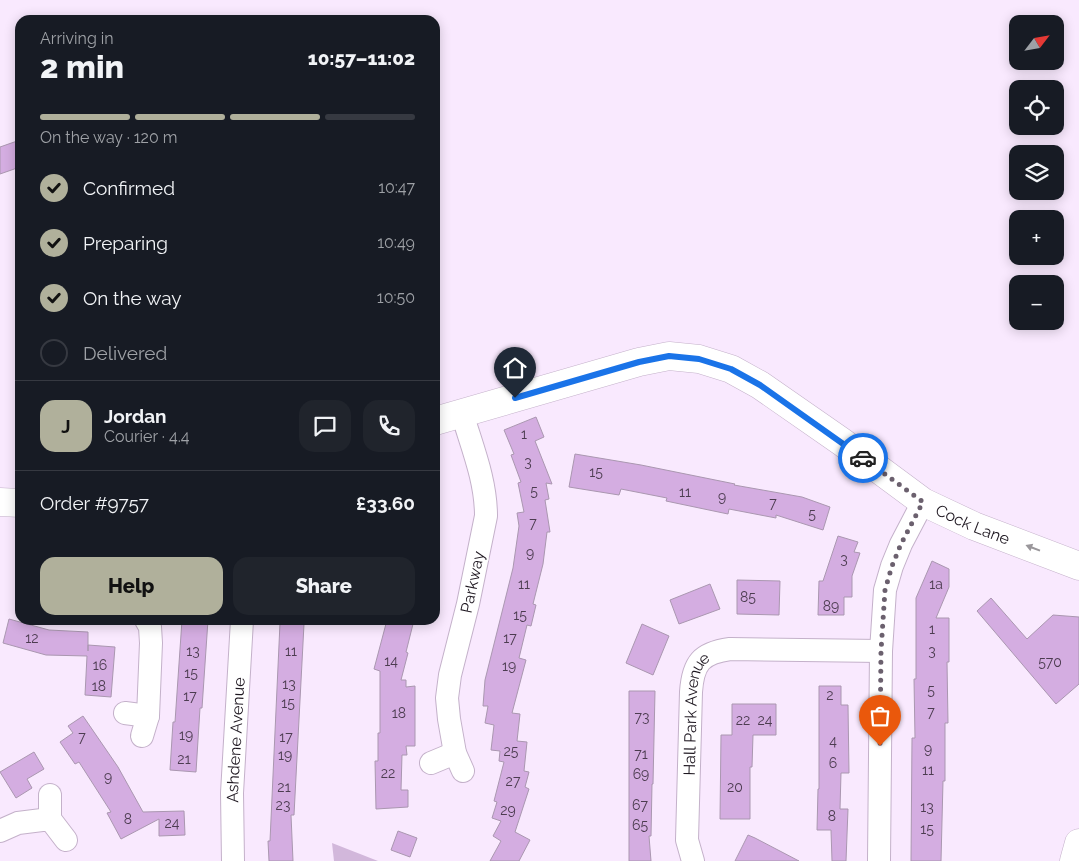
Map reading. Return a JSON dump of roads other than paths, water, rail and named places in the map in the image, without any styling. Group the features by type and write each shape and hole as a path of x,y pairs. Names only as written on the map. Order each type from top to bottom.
{"main road":[{"name":"Cock Lane","path":"440,420 639,362 669,356 699,359 731,369 760,385 842,442 923,502 974,526 1079,566"},
{"path":"0,502 15,503"},
{"path":"1074,861 1079,843"}],"street":[{"name":"Parkway","path":"431,763 459,762 449,719 447,698 450,675 468,604 486,516 483,484 462,413"},
{"path":"879,861 881,651 885,590 901,544 923,502"},
{"path":"125,713 145,726 151,643 149,625"},
{"name":"Ashdene Avenue","path":"233,861 232,793 242,625"},
{"name":"Hall Park Avenue","path":"693,861 687,840 690,692 692,678 703,658 710,653 730,649 881,651"},
{"path":"50,795 50,819 66,840"},
{"path":"0,831 18,823 50,819"}]}
